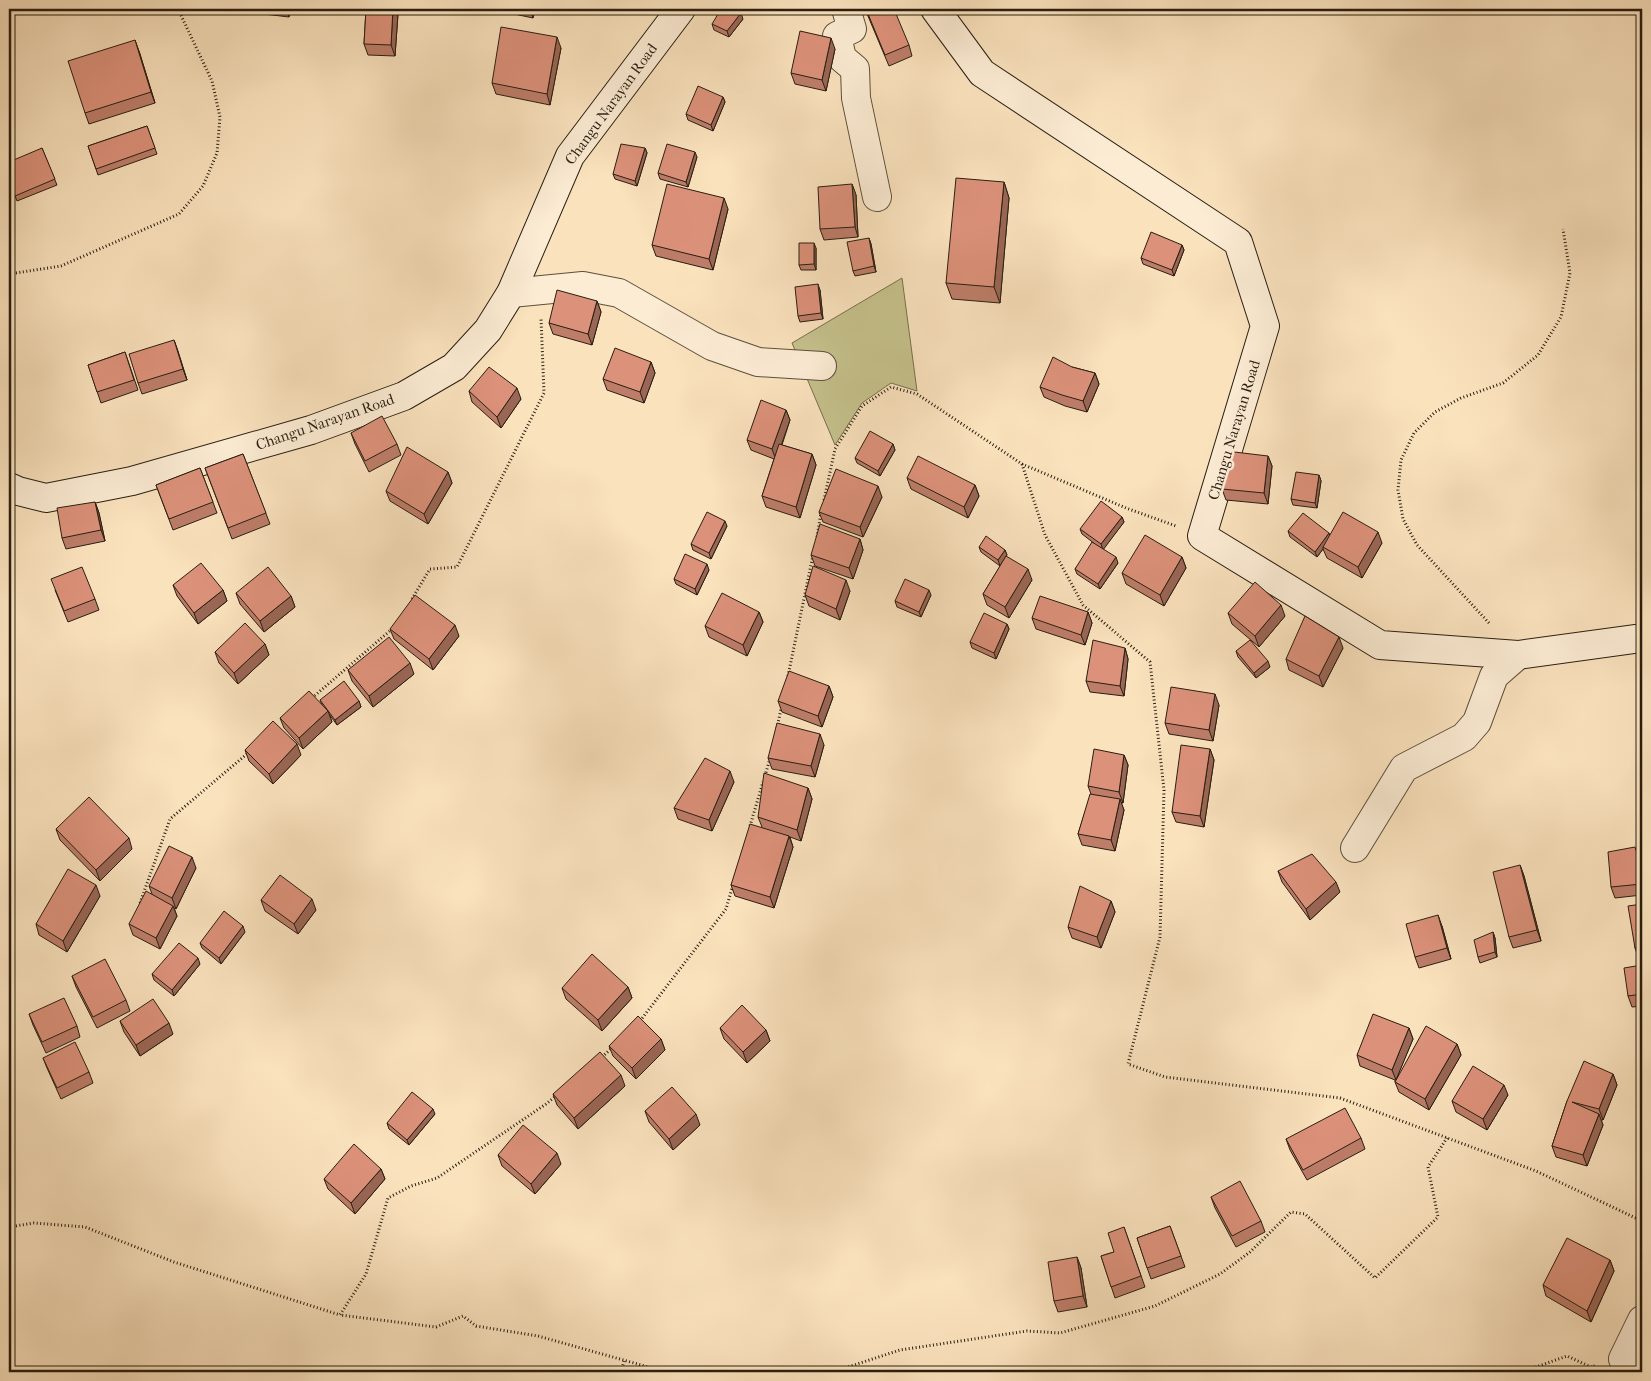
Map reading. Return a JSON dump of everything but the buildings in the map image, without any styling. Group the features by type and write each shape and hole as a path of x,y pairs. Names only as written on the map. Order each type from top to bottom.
{"main road":[{"name":"Changu Narayan Road","path":"9,487 18,492 46,498 132,481 312,430 404,396 454,367 488,330 511,293 570,156 681,9"},
{"path":"846,9 852,29 837,36 842,58 855,69 856,98 877,197"},
{"name":"Changu Narayan Road","path":"935,9 982,73 1238,242 1265,326 1202,536"},
{"path":"511,293 583,286 619,292 712,346 758,362 822,366"},
{"path":"1202,536 1380,646 1518,655 1642,638"},
{"path":"1355,848 1404,768 1464,737 1477,722 1494,676 1518,655"},
{"path":"1626,1366 1642,1320"}],"path":[{"path":"9,274 61,266 179,214 203,186 218,153 220,117 212,82 178,9"},
{"path":"1518,655 1417,545 1403,519 1398,490 1401,460 1414,433 1435,412 1461,398 1503,383 1538,355 1561,317 1570,273 1563,228"},
{"path":"410,602 430,569 457,567 544,393 540,304 511,293"},
{"path":"815,542 835,449 862,406 891,387 916,394 1022,464 1126,508 1202,536"},
{"path":"1022,464 1045,535 1083,605 1150,662 1164,790 1160,937 1128,1064 1165,1077 1340,1098 1536,1171 1642,1221"},
{"path":"786,684 814,552"},
{"path":"307,703 396,626"},
{"path":"776,730 782,702"},
{"path":"137,910 170,819 255,747"},
{"path":"748,834 772,749"},
{"path":"635,1028 726,909 734,881"},
{"path":"598,1060 620,1041"},
{"path":"340,1315 366,1274 388,1198 411,1186 437,1178 561,1092"},
{"path":"821,1372 845,1368 900,1350 1027,1331 1060,1334 1155,1306 1220,1274 1250,1252 1291,1212 1305,1214 1375,1278 1438,1217 1428,1167 1446,1138"},
{"path":"9,1226 34,1223 85,1227 174,1262 340,1315 436,1327 463,1316 476,1326 538,1336 666,1372"},
{"path":"1522,1372 1567,1356 1591,1367 1626,1366"},
{"path":"621,1372 624,1361"}],"shaded area":[{"path":"902,278 917,391 891,383 862,403 835,445 792,343"}]}
